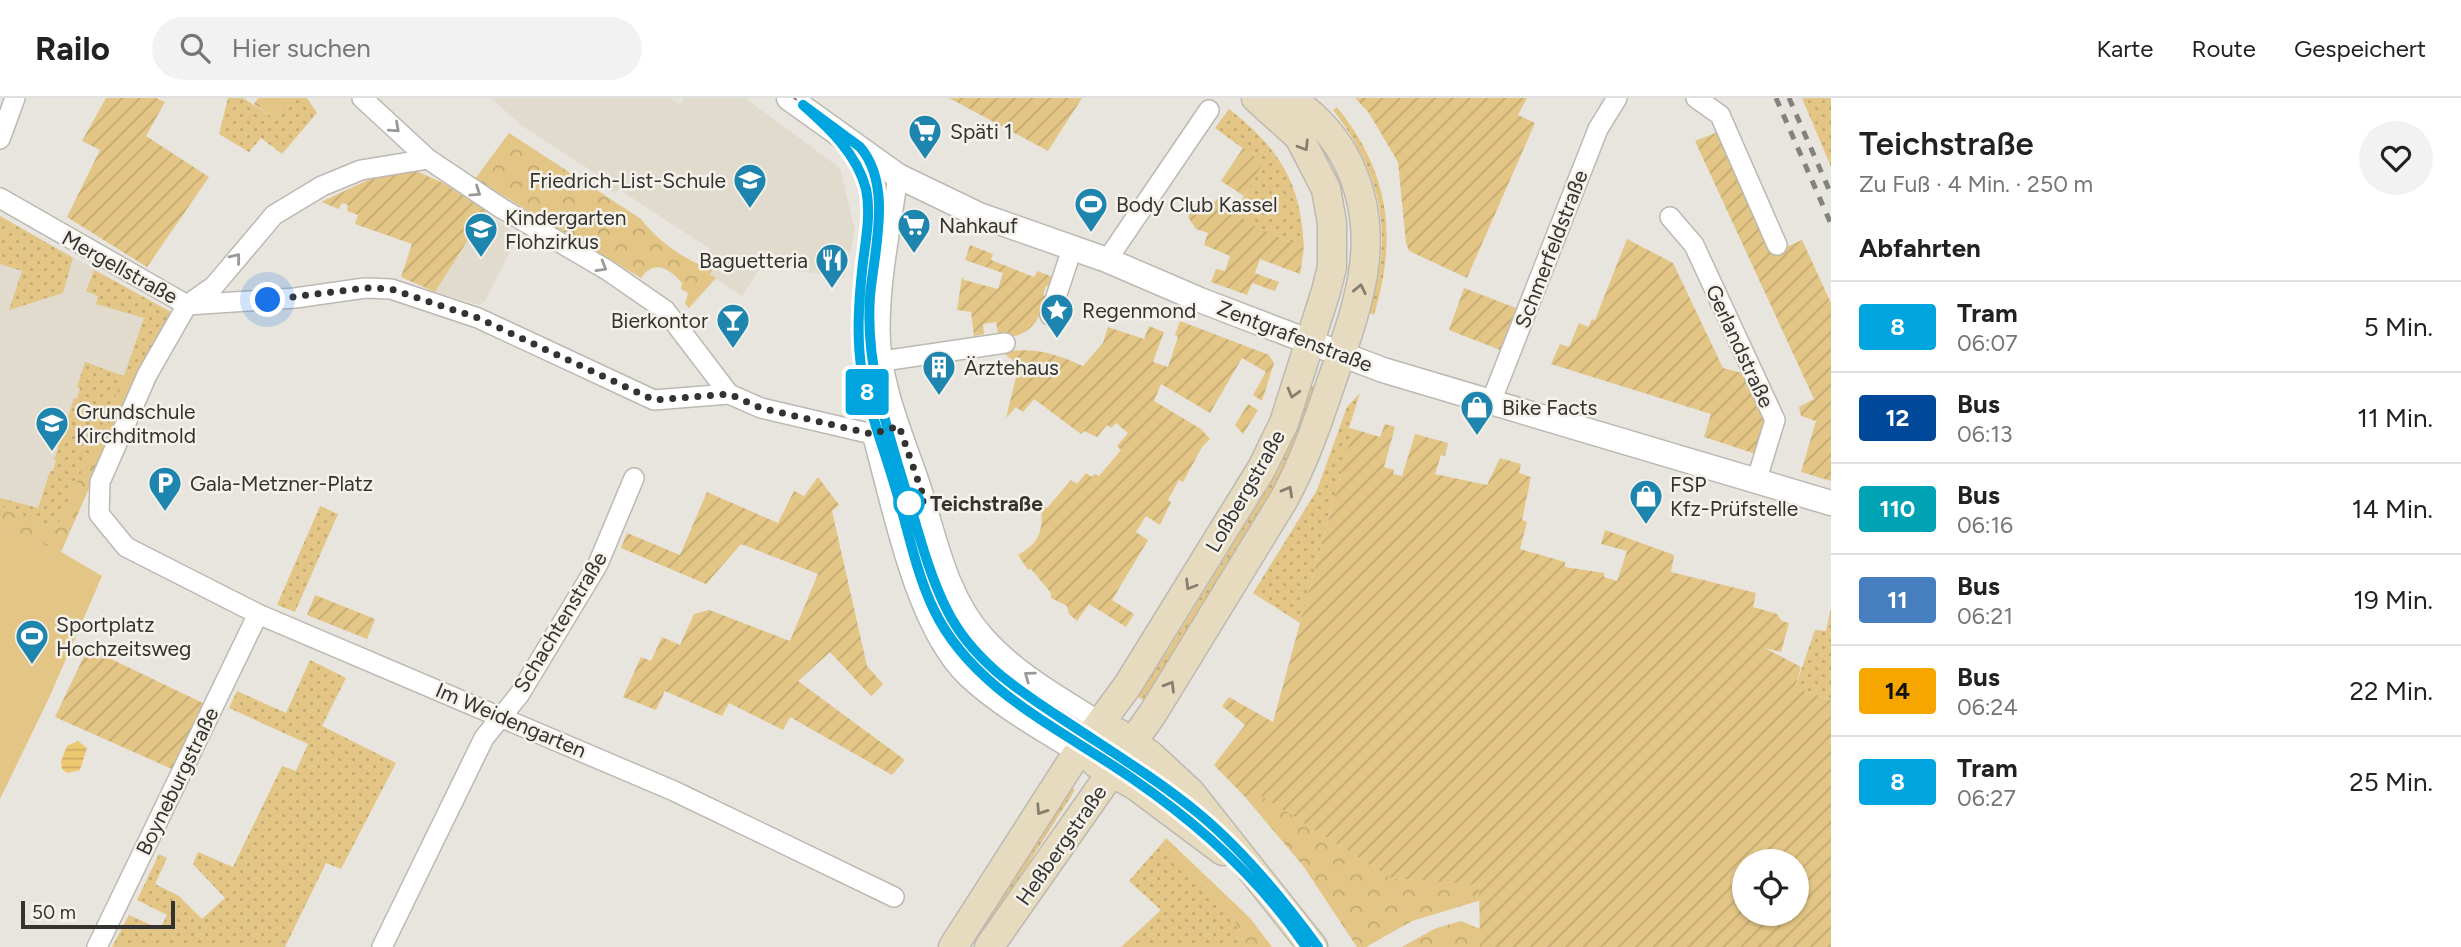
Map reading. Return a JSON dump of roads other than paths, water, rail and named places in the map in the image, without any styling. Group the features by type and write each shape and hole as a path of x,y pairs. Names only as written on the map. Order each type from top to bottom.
{"main road":[{"name":"Loßbergstraße","path":"1078,753 1128,685 1262,468 1284,423 1332,267 1332,223 1326,189 1299,137 1256,98"},
{"name":"Loßbergstraße","path":"1133,743 1303,464 1341,354 1365,267 1367,222 1353,172 1339,145 1318,121 1288,98"},
{"path":"1100,722 1133,743 1190,792 1313,947"},
{"name":"Heßbergstraße","path":"989,947 1133,743"},
{"path":"1078,753 1178,816 1251,871"},
{"name":"Heßbergstraße","path":"953,947 1078,753"}],"street":[{"path":"0,139 15,98"},
{"path":"362,98 428,159 509,213 635,288 665,310 729,394 761,408 872,434 899,426"},
{"name":"Zentgrafenstraße","path":"789,98 898,176 979,215 1107,260 1341,354 1491,402 1831,503"},
{"name":"Schmerfeldstraße","path":"1491,402 1598,129 1617,98"},
{"path":"1696,98 1720,115 1777,244"},
{"path":"1107,260 1209,110"},
{"path":"187,305 214,286 274,215 322,186 361,170 428,159"},
{"path":"898,176 883,280 880,331 883,361 899,426 954,591 983,635 1030,678 1100,722"},
{"name":"Mergellstraße","path":"0,198 187,305 295,298 365,288 391,289 478,318 654,400 729,394"},
{"name":"Gerlandstraße","path":"1670,217 1693,245 1775,420 1756,482"},
{"path":"1050,315 1072,248"},
{"name":"Im Weidengarten","path":"187,305 147,375 100,482 99,514 126,547 258,614 674,791 894,897"},
{"path":"883,361 1005,343"},
{"path":"872,434 925,615 941,644 966,676 998,702 1078,753"},
{"name":"Schachtenstraße","path":"382,947 484,738 519,695 598,564 634,478"},
{"name":"Boyneburgstraße","path":"97,947 258,614"}],"tram line":[{"path":"794,98 860,147 870,162 876,180 879,219 869,322 874,371 885,420 924,551 934,580 957,628 1002,677 1154,780 1215,828 1262,876 1318,947"},
{"name":"8","path":"1306,947 1252,879 1207,835 1135,780 1001,691 970,664 946,632 926,592 862,373 859,300 868,219 866,190 853,160 842,145 803,105 860,147 867,156 875,180 878,215 870,301 872,368 879,404 915,522 938,591 957,628 971,647 1000,676 1182,801 1220,832 1298,919 1318,947"},
{"path":"831,132 849,156 860,180 866,203 866,251 860,331"},
{"path":"910,538 931,605 953,640 973,664 1019,704 1123,772"},
{"path":"1143,786 1183,815 1235,862"}],"railway":[{"path":"1776,98 1831,224"},
{"path":"1789,98 1831,194"}],"place":[{"name":"Späti 1","path":"925,161"},
{"name":"Friedrich-List-Schule","path":"750,210"},
{"name":"Body Club Kassel","path":"1091,234"},
{"name":"Nahkauf","path":"914,255"},
{"name":"Kindergarten Flohzirkus","path":"481,259"},
{"name":"Baguetteria","path":"832,290"},
{"name":"Regenmond","path":"1057,340"},
{"name":"Bierkontor","path":"733,350"},
{"name":"Ärztehaus","path":"939,397"},
{"name":"Bike Facts","path":"1477,437"},
{"name":"Grundschule Kirchditmold","path":"52,453"},
{"name":"Teichstraße","path":"909,503"},
{"name":"Gala-Metzner-Platz","path":"165,513"},
{"name":"FSP Kfz-Prüfstelle","path":"1646,526"},
{"name":"Sportplatz Hochzeitsweg","path":"32,666"}]}
